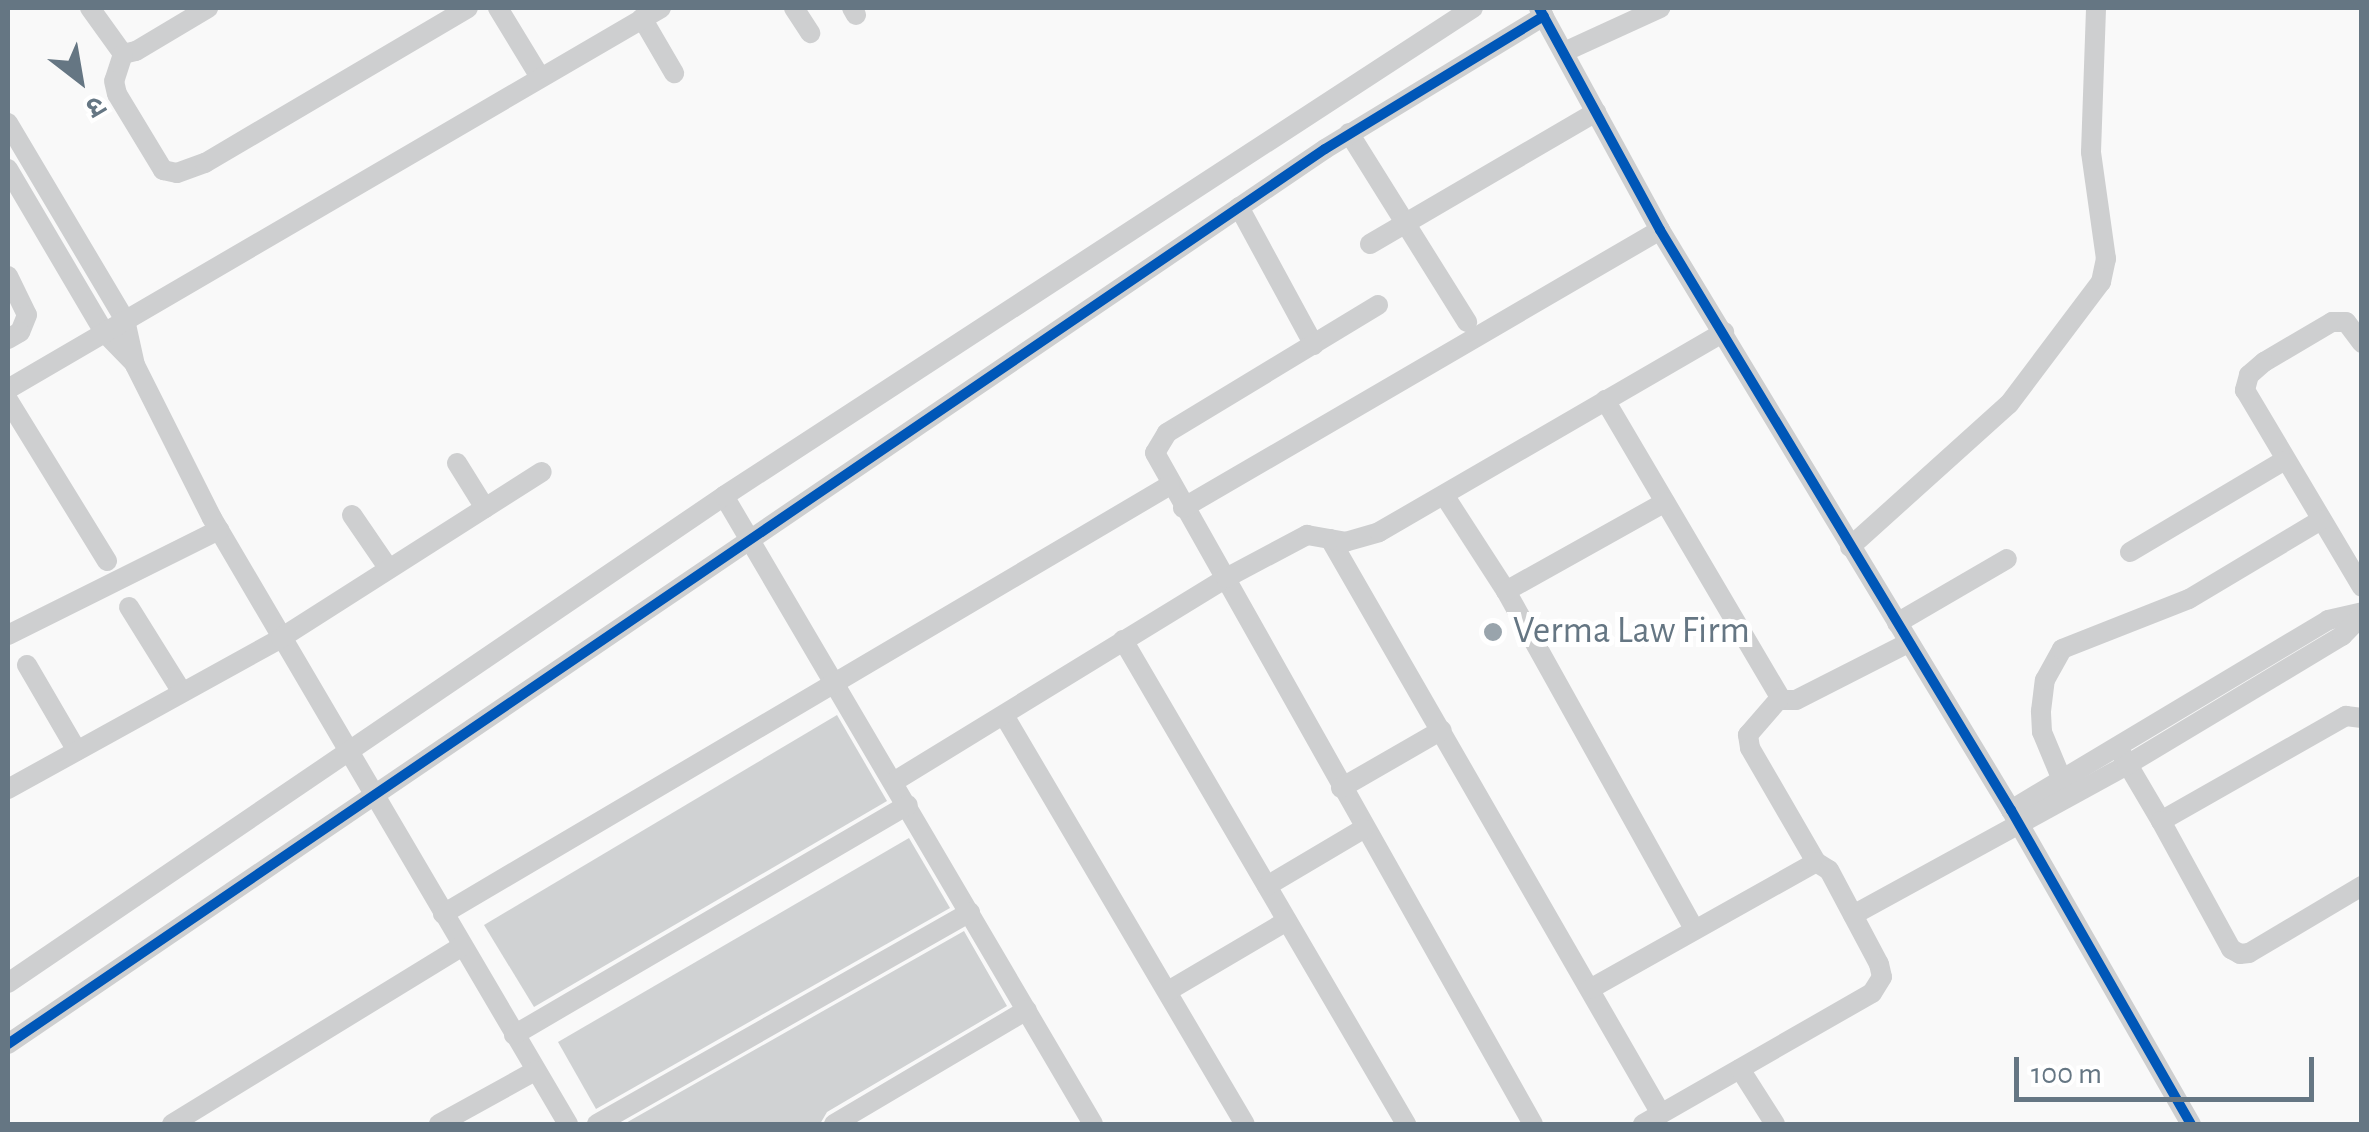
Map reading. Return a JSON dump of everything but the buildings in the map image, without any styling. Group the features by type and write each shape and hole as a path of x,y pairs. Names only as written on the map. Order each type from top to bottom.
{"street":[{"path":"90,8 123,54"},
{"path":"123,54 136,52 208,8"},
{"path":"123,54 114,81 117,94 164,170 177,174 205,162 468,8"},
{"path":"498,8 540,77"},
{"path":"794,8 810,32"},
{"path":"8,984 724,496 1473,8"},
{"path":"1564,52 1660,8"},
{"path":"1850,547 2009,404 2101,282 2106,259 2091,152 2096,8"},
{"path":"8,388 647,12 674,73"},
{"path":"8,1044 1239,207 1541,12 1660,230 2016,818 2191,1124"},
{"path":"1370,244 1596,112"},
{"path":"8,123 126,320 136,365 219,530 568,1124"},
{"path":"1349,133 1467,322"},
{"path":"8,169 104,332 136,365"},
{"path":"1239,207 1314,345"},
{"path":"1183,508 1660,230"},
{"path":"8,276 27,315 20,332 8,339"},
{"path":"1378,305 1167,432 1155,453 1533,1124"},
{"path":"2362,343 2346,322 2339,320 2250,374 2245,390 2362,587"},
{"path":"895,781 1226,578 1306,535 1366,539 1724,332"},
{"path":"8,400 107,561"},
{"path":"1605,400 1780,698"},
{"path":"2130,552 2284,461"},
{"path":"457,463 485,508"},
{"path":"8,789 281,638 542,472"},
{"path":"443,914 1170,485"},
{"path":"1444,495 1506,591 1694,928"},
{"path":"724,496 895,781 1093,1124"},
{"path":"1506,591 1664,502"},
{"path":"352,515 389,570"},
{"path":"2062,780 2042,732 2041,711 2045,680 2062,649 2189,599 2321,520"},
{"path":"8,633 219,530"},
{"path":"1330,539 1590,988 1652,1119 1880,985 1880,964 1826,866 1816,862 1750,748 1748,735 1780,698"},
{"path":"1897,623 2008,560"},
{"path":"129,607 182,692"},
{"path":"1852,915 2123,756 2342,636 2362,614"},
{"path":"1123,640 1406,1124"},
{"path":"1780,698 1796,700 1908,643"},
{"path":"27,665 76,751"},
{"path":"2161,821 2346,716 2360,715"},
{"path":"1005,717 1245,1124"},
{"path":"1341,788 1442,730"},
{"path":"2016,818 2062,780 2123,756"},
{"path":"2123,756 2231,949 2240,954 2249,953 2362,886"},
{"path":"514,1034 908,805"},
{"path":"1266,886 1364,829"},
{"path":"1590,988 1816,862"},
{"path":"597,1124 970,912"},
{"path":"1168,991 1286,921"},
{"path":"172,1124 462,947"},
{"path":"834,1124 1027,1010"},
{"path":"1740,1069 1774,1124"},
{"path":"438,1124 535,1071"}],"cycle path":[{"path":"1539,8 1660,230 2011,810 2191,1124"},
{"path":"8,1044 1325,149 1544,16"}],"place":[{"name":"Verma Law Firm","path":"1493,632"}]}
